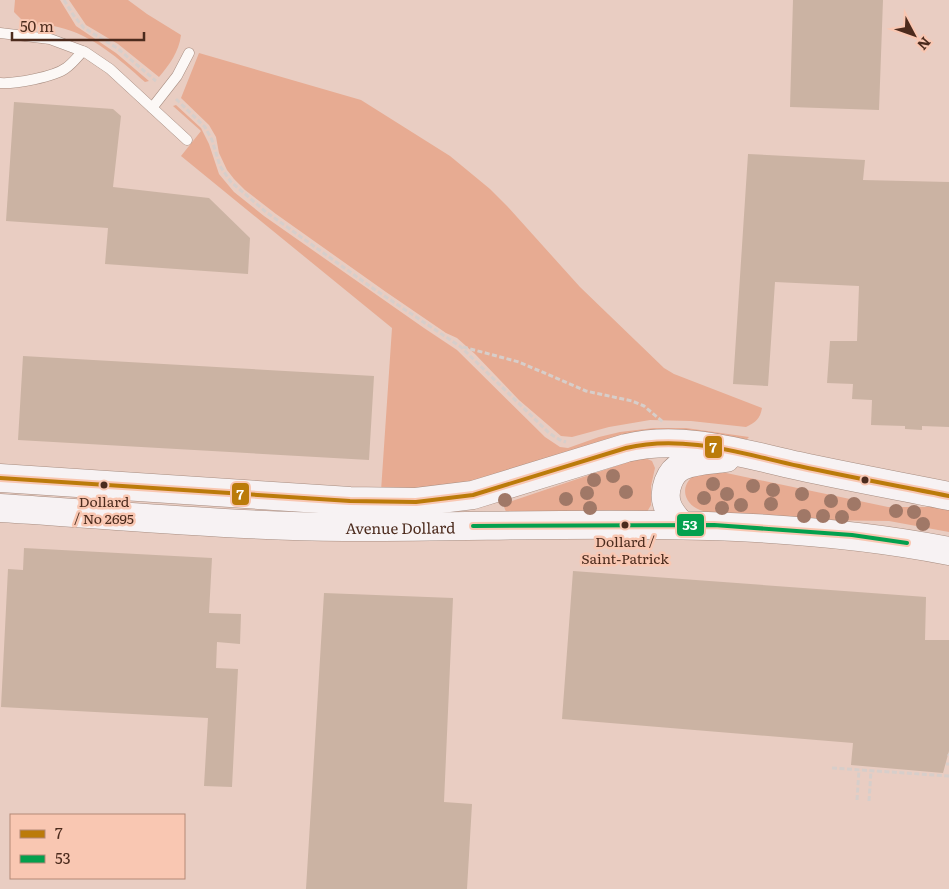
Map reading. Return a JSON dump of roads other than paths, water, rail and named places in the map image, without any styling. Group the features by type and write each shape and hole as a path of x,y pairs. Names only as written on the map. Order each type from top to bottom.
{"main road":[{"name":"Avenue Dollard","path":"0,478 350,501 407,502 473,495 642,444 666,442 689,444 747,455 949,496"},
{"path":"680,524 670,510 666,496 668,482 677,470 691,463 747,455"},
{"name":"Avenue Dollard","path":"0,508 343,527 680,524 852,535 946,552"}],"lane":[{"path":"0,33 50,39 83,50 110,69 187,140"},
{"path":"0,83 16,84 59,72 71,64 83,50"},
{"path":"152,108 177,76 190,53"}],"place":[{"name":"Dollard / No 2695","path":"104,485"},
{"name":"Dollard / Saint-Patrick","path":"625,525"}]}
